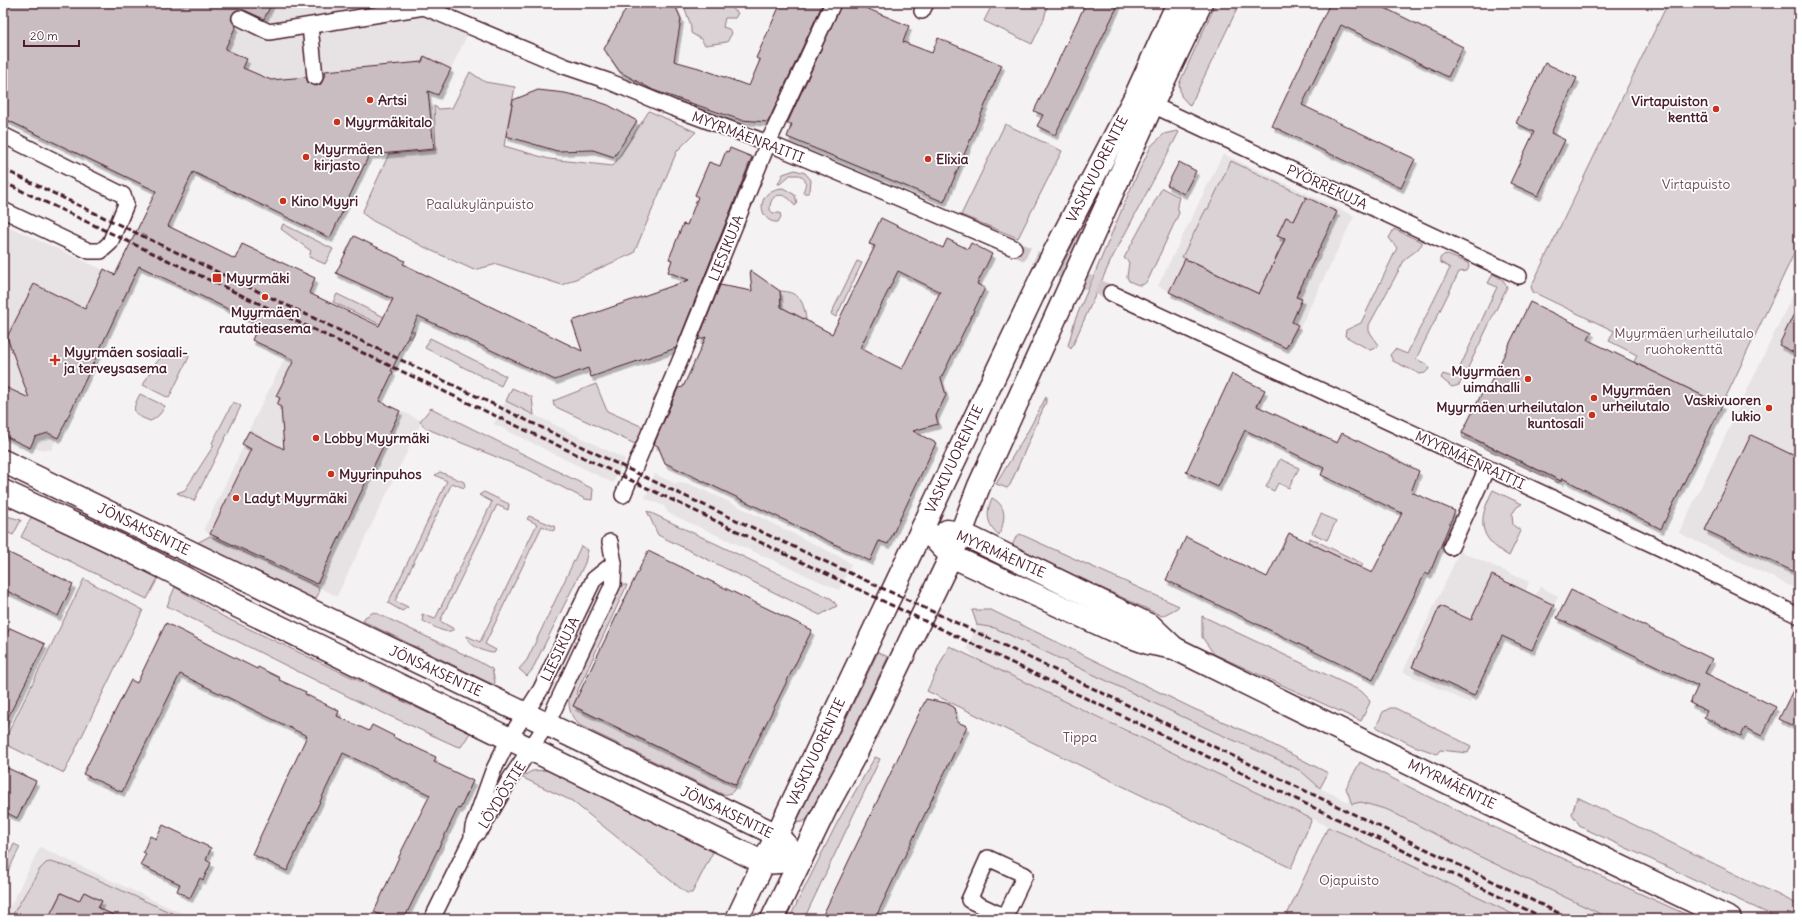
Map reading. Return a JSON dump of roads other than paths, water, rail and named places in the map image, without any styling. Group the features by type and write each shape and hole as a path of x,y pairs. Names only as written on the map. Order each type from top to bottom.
{"main road":[{"name":"VASKIVUORENTIE","path":"772,919 800,861 856,753 962,533 979,486 1143,101 1178,3"},
{"name":"VASKIVUORENTIE","path":"737,919 1042,276 1201,3"},
{"name":"JÖNSAKSENTIE","path":"3,461 777,835 800,861"},
{"name":"JÖNSAKSENTIE","path":"3,490 151,560 234,605 764,863 800,861"},
{"name":"MYYRMÄENTIE","path":"922,527 962,533 1151,626 1174,648"},
{"name":"MYYRMÄENTIE","path":"922,527 951,556 1112,630 1148,643 1174,648 1536,826 1730,919"}],"street":[{"name":"LIESIKUJA","path":"623,495 681,358 768,143 833,3"},
{"name":"MYYRMÄENRAITTI","path":"424,5 564,66 608,81 673,108 768,143 1014,248"},
{"path":"240,18 269,32 424,5"},
{"path":"310,26 315,77"},
{"name":"PYÖRREKUJA","path":"1143,101 1518,276"},
{"path":"3,135 123,195 126,204 110,242 100,251 88,251 3,210"},
{"name":"MYYRMÄENRAITTI","path":"1111,293 1142,302 1486,468 1660,548 1799,616"},
{"path":"1451,547 1486,468"},
{"name":"LIESIKUJA","path":"530,749 547,724 613,584 614,563 610,542"},
{"name":"LIESIKUJA","path":"509,739 541,688 594,579 614,563"},
{"name":"LÖYDÖSTIE","path":"472,838 473,826 493,771 509,739"},
{"name":"LÖYDÖSTIE","path":"432,919 472,838 482,828 510,779 530,749"},
{"path":"988,858 1019,872 998,917 969,900 988,858"}],"tunnel":[{"path":"1014,248 1111,293"}],"railway":[{"path":"3,169 674,491 974,631 1571,919"},
{"path":"3,182 618,474 1546,919"}],"place":[{"name":"Artsi","path":"370,100"},
{"name":"Virtapuiston kenttä","path":"1716,109"},
{"name":"Myyrmäkitalo","path":"337,122"},
{"name":"Myyrmäen kirjasto","path":"306,157"},
{"name":"Elixia","path":"928,159"},
{"name":"Kino Myyri","path":"283,201"},
{"name":"Myyrmäki","path":"217,278"},
{"name":"Myyrmäen rautatieasema","path":"265,297"},
{"name":"Myyrmäen sosiaali- ja terveysasema","path":"55,360"},
{"name":"Myyrmäen uimahalli","path":"1528,379"},
{"name":"Myyrmäen urheilutalo","path":"1594,398"},
{"name":"Vaskivuoren lukio","path":"1769,408"},
{"name":"Myyrmäen urheilutalon kuntosali","path":"1592,415"},
{"name":"Lobby Myyrmäki","path":"316,438"},
{"name":"Myyrinpuhos","path":"331,474"},
{"name":"Ladyt Myyrmäki","path":"236,498"}],"park label":[{"name":"Virtapuisto","path":"1696,184"},
{"name":"Paalukylänpuisto","path":"480,204"},
{"name":"Myyrmäen urheilutalo ruohokenttä","path":"1684,342"},
{"name":"Tippa","path":"1080,737"},
{"name":"Ojapuisto","path":"1349,880"}]}
